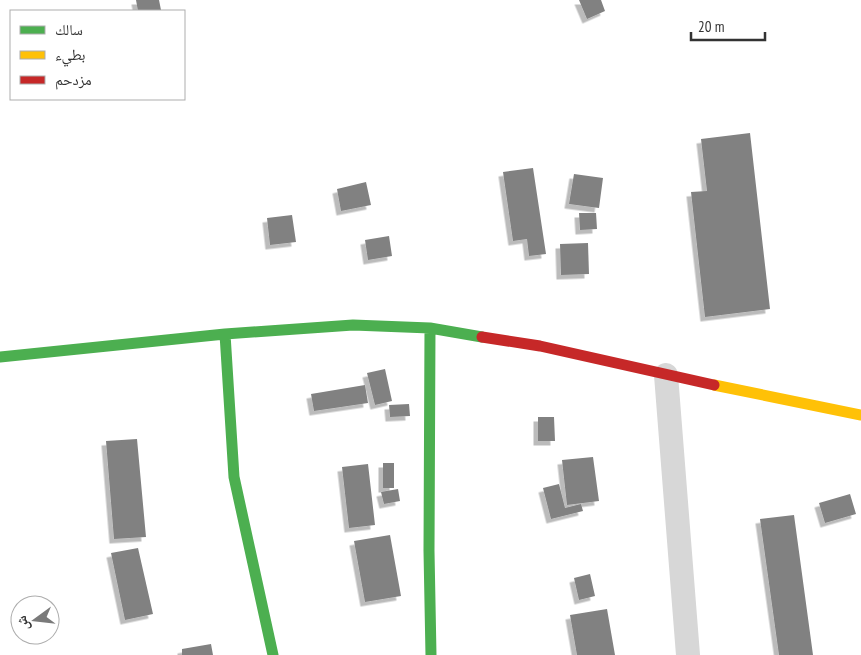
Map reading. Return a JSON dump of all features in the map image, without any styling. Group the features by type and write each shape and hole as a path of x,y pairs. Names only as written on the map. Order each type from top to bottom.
{"main road":[{"path":"0,356 225,334 353,325 430,328 540,346 666,375 861,415"},
{"path":"430,328 429,551 431,655"},
{"path":"225,334 234,476 274,655"}],"street":[{"path":"666,375 688,655"}],"building":[{"path":"136,0 159,0 161,10 138,10"},
{"path":"579,0 601,0 605,11 587,19"},
{"path":"750,133 770,309 705,317 691,192 707,191 701,139"},
{"path":"533,168 546,254 529,256 527,239 513,241 503,172"},
{"path":"574,174 603,178 599,208 569,204"},
{"path":"366,182 371,205 341,211 337,189"},
{"path":"579,213 596,213 597,229 580,230"},
{"path":"292,215 296,242 270,245 267,218"},
{"path":"389,236 392,256 368,260 365,240"},
{"path":"588,243 589,274 561,275 560,244"},
{"path":"385,369 392,401 375,405 367,373"},
{"path":"365,385 368,403 314,411 311,394"},
{"path":"409,404 410,416 390,417 389,405"},
{"path":"538,417 554,417 555,441 538,441"},
{"path":"137,439 146,537 114,539 106,441"},
{"path":"593,457 599,501 567,505 562,460"},
{"path":"383,463 394,463 394,488 383,488"},
{"path":"368,464 375,525 349,528 342,467"},
{"path":"559,484 565,508 581,504 583,511 551,519 543,488"},
{"path":"398,489 400,501 384,504 381,492"},
{"path":"850,494 856,514 825,523 819,503"},
{"path":"794,515 813,655 779,655 760,519"},
{"path":"390,535 401,596 365,602 354,541"},
{"path":"138,548 153,614 125,620 111,553"},
{"path":"590,574 595,596 579,600 574,578"},
{"path":"607,609 615,655 577,655 570,615"},
{"path":"211,644 213,655 182,655 182,649"}],"traffic: fast":[{"path":"0,357 225,334 353,325 430,328 482,337"},
{"path":"430,328 429,551 431,655"},
{"path":"225,334 234,477 273,655"}],"traffic: slow":[{"path":"714,385 861,415"}],"traffic: jam":[{"path":"482,337 540,346 714,385"}]}
